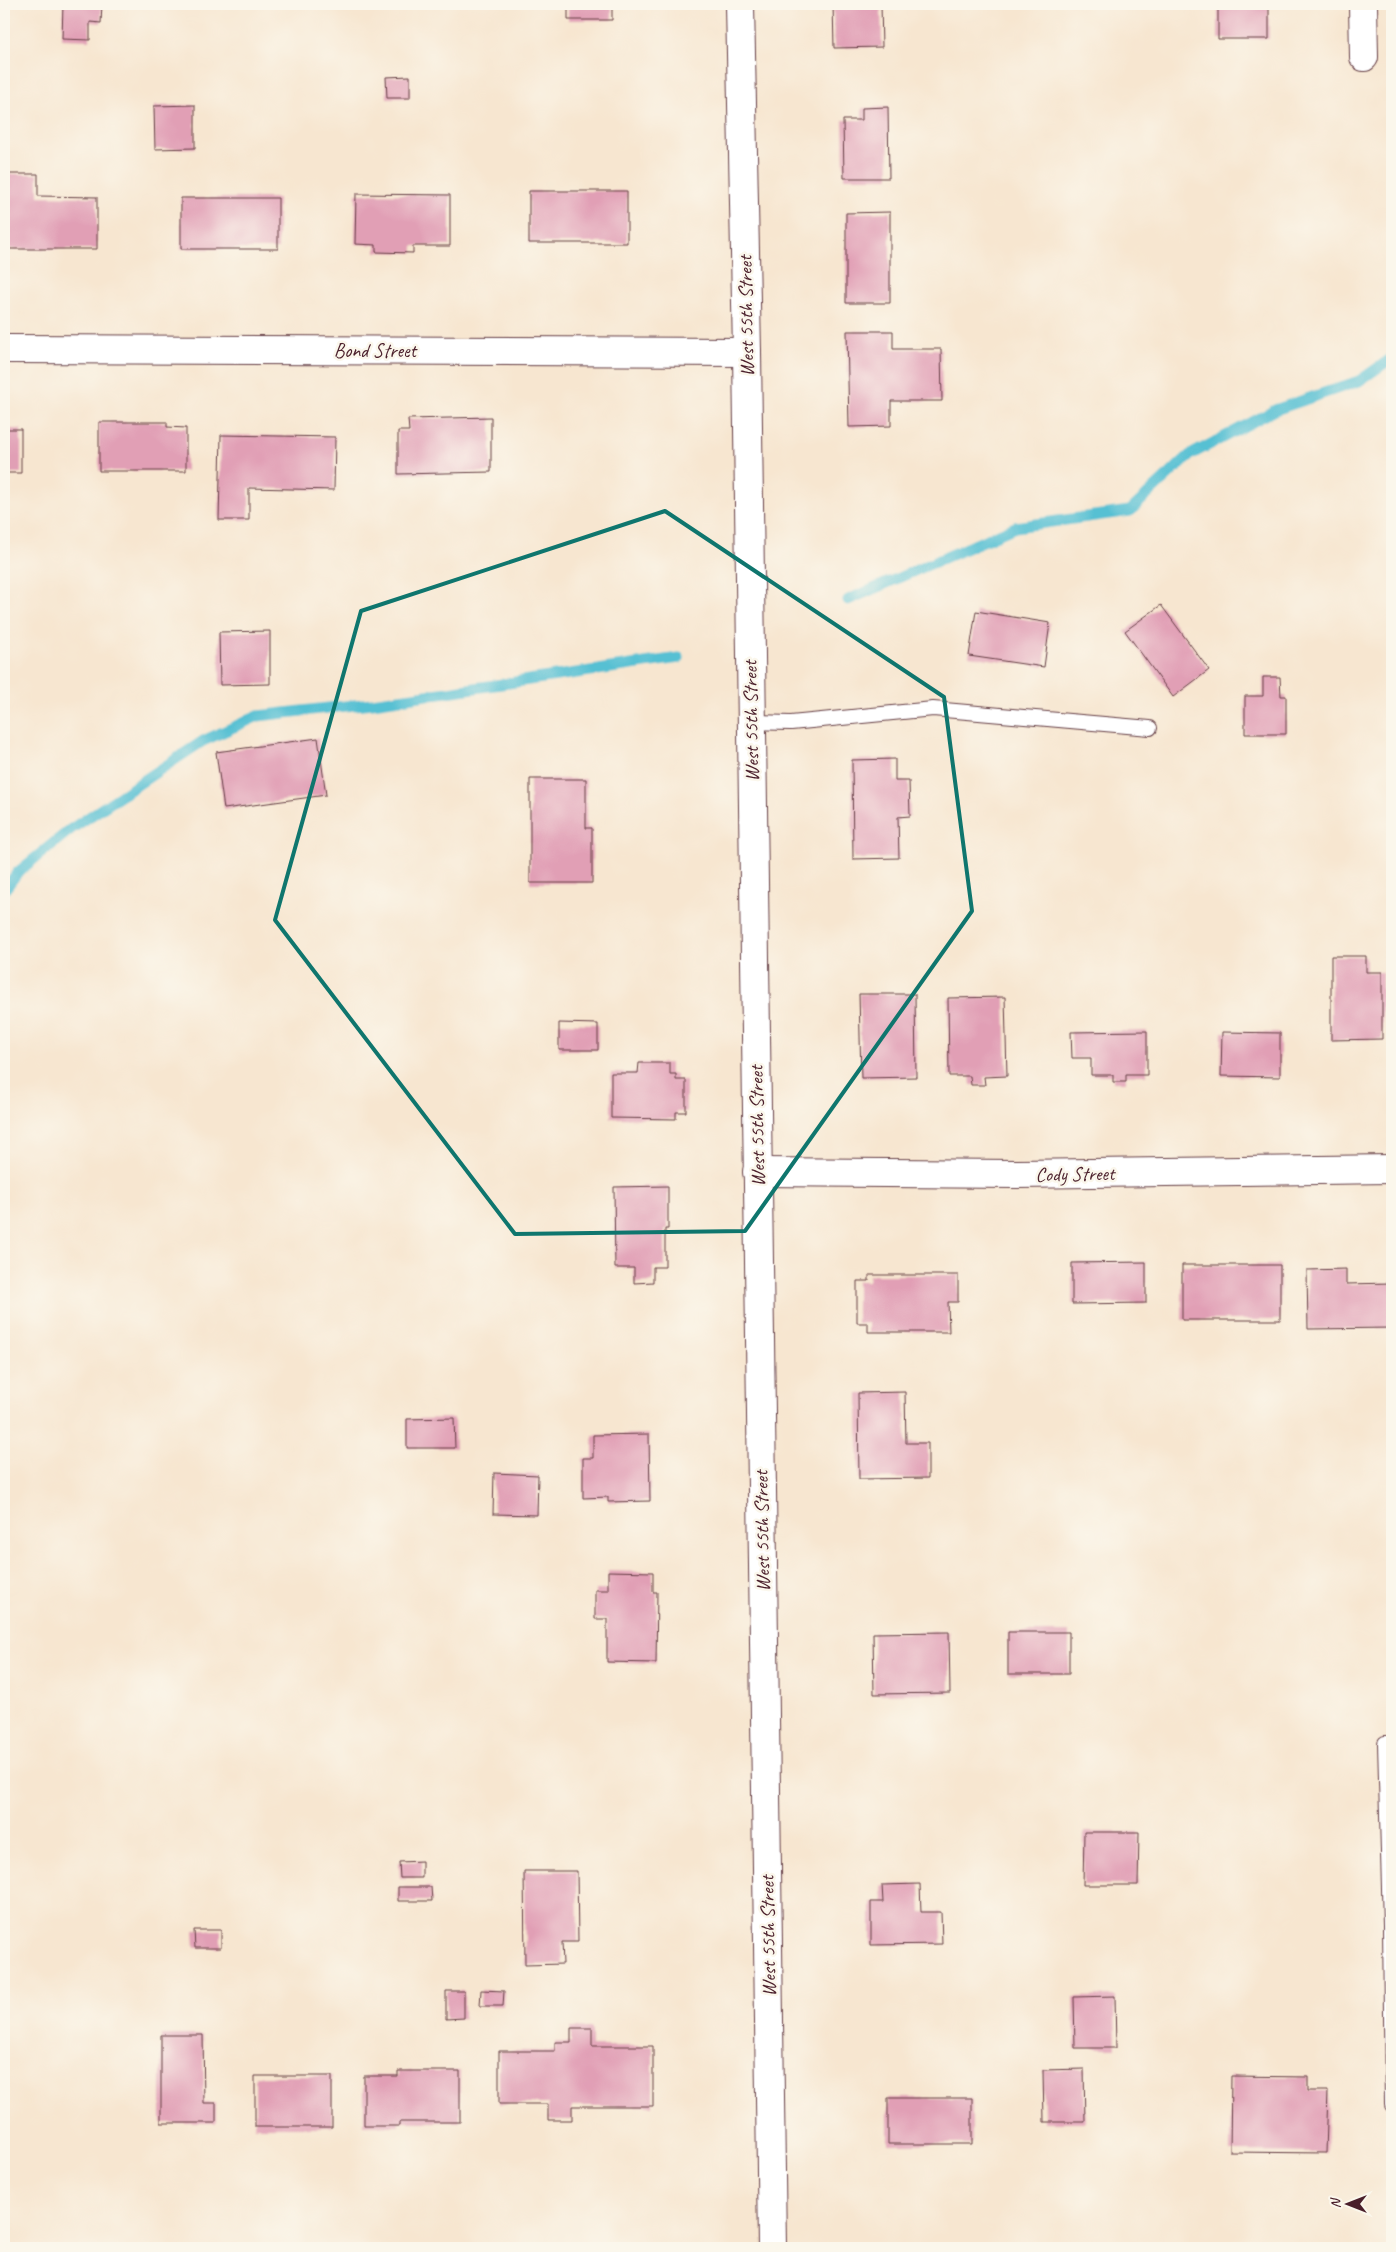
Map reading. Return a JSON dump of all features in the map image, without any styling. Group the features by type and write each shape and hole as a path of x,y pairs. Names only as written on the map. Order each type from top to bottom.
{"street":[{"name":"West 55th Street","path":"740,4 747,352 772,2248"},
{"path":"1363,4 1364,57"},
{"name":"Bond Street","path":"4,348 747,352"},
{"name":"Cody Street","path":"757,1172 1017,1174 1392,1170"}],"lane":[{"path":"751,722 791,723 933,709 1150,728"},
{"path":"1392,1743 1385,1743 1391,1925 1392,2105"}],"highlighted area":[{"path":"665,511 944,697 972,911 745,1231 515,1234 275,920 361,611"}],"building":[{"path":"63,4 102,4 101,23 90,22 90,40 62,39"},
{"path":"568,4 612,4 612,20 568,20"},
{"path":"833,4 881,4 882,47 834,48"},
{"path":"1218,4 1269,4 1269,39 1218,39"},
{"path":"410,76 410,98 387,98 386,77"},
{"path":"195,105 195,148 155,149 154,106"},
{"path":"888,107 889,178 844,178 843,120 862,120 862,108"},
{"path":"4,174 38,174 38,196 97,197 97,249 4,249"},
{"path":"529,191 627,191 627,243 529,243"},
{"path":"356,194 450,195 450,246 413,246 413,253 376,252 376,245 355,244"},
{"path":"181,198 278,198 278,249 181,249"},
{"path":"890,212 890,303 846,303 846,213"},
{"path":"847,331 893,331 893,349 941,349 942,401 891,401 891,426 849,427"},
{"path":"491,417 491,472 398,474 398,431 409,431 408,419"},
{"path":"99,422 167,422 167,427 186,428 186,471 99,471"},
{"path":"4,429 21,429 21,473 4,473"},
{"path":"221,435 335,437 334,490 249,488 249,520 219,520"},
{"path":"1161,605 1209,670 1173,697 1125,631"},
{"path":"976,611 1050,623 1044,667 969,656"},
{"path":"270,631 270,684 220,685 219,632"},
{"path":"1263,677 1280,677 1281,696 1286,696 1286,734 1245,734 1245,696 1263,696"},
{"path":"318,738 326,795 224,809 216,752"},
{"path":"895,759 895,781 909,781 910,816 898,817 899,858 853,859 852,760"},
{"path":"530,779 586,779 586,828 592,828 592,883 530,883"},
{"path":"1331,956 1366,956 1366,972 1382,972 1382,1039 1331,1040"},
{"path":"859,994 915,994 916,1077 861,1078"},
{"path":"1005,997 1007,1076 984,1077 985,1085 971,1085 970,1076 949,1076 948,998"},
{"path":"559,1023 598,1024 598,1050 559,1050"},
{"path":"1147,1031 1147,1075 1126,1075 1126,1082 1113,1082 1113,1075 1091,1075 1091,1058 1072,1058 1071,1032"},
{"path":"1222,1032 1280,1033 1280,1077 1221,1076"},
{"path":"639,1063 670,1063 670,1074 676,1074 676,1080 686,1080 686,1112 676,1112 676,1119 611,1118 611,1073 638,1073"},
{"path":"668,1186 668,1229 665,1229 665,1267 653,1267 653,1282 634,1283 634,1268 615,1268 614,1187"},
{"path":"1146,1262 1146,1303 1072,1304 1072,1263"},
{"path":"1182,1265 1280,1265 1280,1320 1182,1320"},
{"path":"1346,1269 1346,1284 1392,1283 1392,1328 1308,1329 1307,1270"},
{"path":"869,1275 958,1275 958,1302 948,1302 949,1332 868,1332 868,1323 857,1323 857,1281 869,1281"},
{"path":"905,1392 906,1443 928,1443 928,1478 859,1479 858,1393"},
{"path":"454,1418 455,1448 407,1448 407,1419"},
{"path":"649,1434 650,1501 608,1502 608,1497 583,1498 583,1458 593,1458 593,1435"},
{"path":"494,1473 538,1475 537,1515 493,1514"},
{"path":"608,1571 653,1572 653,1592 657,1592 656,1663 607,1662 607,1619 595,1619 595,1590 608,1590"},
{"path":"949,1632 950,1693 874,1694 873,1633"},
{"path":"1008,1632 1069,1632 1069,1674 1008,1674"},
{"path":"1084,1832 1139,1832 1138,1885 1083,1885"},
{"path":"422,1861 422,1878 400,1878 399,1862"},
{"path":"524,1871 577,1871 578,1942 562,1942 563,1964 525,1965"},
{"path":"920,1884 921,1912 941,1912 942,1944 871,1945 871,1902 883,1902 882,1885"},
{"path":"398,1887 431,1887 432,1901 398,1901"},
{"path":"194,1930 221,1930 221,1948 195,1948"},
{"path":"481,1990 504,1991 503,2006 480,2006"},
{"path":"446,1991 464,1991 464,2018 446,2019"},
{"path":"1115,1996 1116,2048 1075,2048 1074,1997"},
{"path":"571,2028 592,2028 592,2046 653,2046 653,2106 572,2106 572,2120 548,2120 548,2104 499,2104 499,2051 555,2051 555,2042 571,2042"},
{"path":"161,2035 203,2035 204,2103 216,2103 216,2123 161,2123"},
{"path":"1084,2069 1085,2122 1044,2122 1043,2070"},
{"path":"398,2071 460,2071 460,2122 399,2122 399,2126 364,2126 364,2076 398,2076"},
{"path":"255,2076 332,2076 332,2127 255,2127"},
{"path":"1231,2076 1308,2077 1308,2091 1328,2091 1326,2153 1230,2152"},
{"path":"888,2098 972,2098 972,2144 888,2144"}],"waterway":[{"path":"848,600 1015,527 1130,511 1190,455 1275,410 1359,381 1392,358"},
{"path":"4,890 18,872 71,829 203,741 258,716 372,703 679,658"}]}
